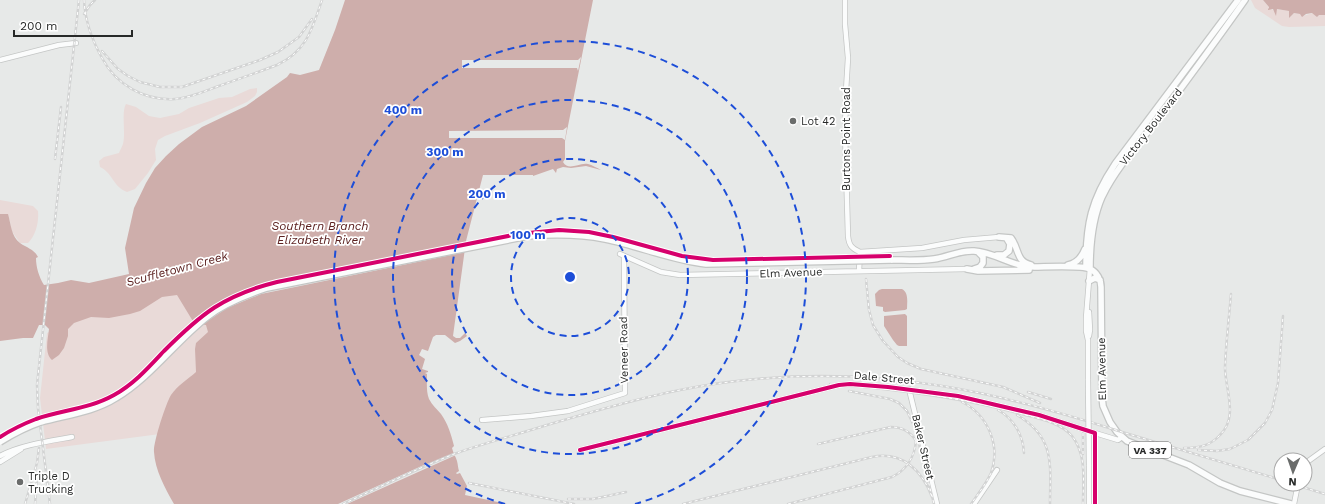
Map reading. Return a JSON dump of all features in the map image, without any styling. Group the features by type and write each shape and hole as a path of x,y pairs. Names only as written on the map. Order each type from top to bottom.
{"main road":[{"name":"Victory Boulevard","path":"1088,268 1086,242 1089,222 1115,164 1238,0"},
{"name":"Victory Boulevard","path":"1088,268 1092,231 1101,193 1168,106 1245,0"},
{"path":"0,442 30,426 88,410 115,399 142,379 208,316 236,300 267,288 528,236 552,234 606,239 683,261 706,264 933,259 959,252 974,251 1004,255 1008,253 1010,244 1005,238 999,237"},
{"path":"999,237 1011,238 1018,255 1024,262 1032,267"},
{"path":"1060,267 1072,264 1078,260 1083,253 1086,242"},
{"path":"1012,262 1015,255 1015,249"},
{"path":"967,269 979,268 983,265 983,257 981,253 974,251"},
{"path":"991,254 1022,266 1051,267"},
{"path":"967,269 978,271 1032,267 1088,268 1096,273 1100,280"},
{"path":"1089,284 1095,278 1100,280"},
{"name":"Elm Avenue","path":"1100,280 1103,406 1110,422 1122,437 1136,445 1189,465 1220,483 1240,491 1292,504"}],"street":[{"name":"Burtons Point Road","path":"845,0 845,24 848,58 845,133 848,236 850,246 860,252"},
{"path":"0,60 60,45 76,43"},
{"path":"859,271 860,252 922,248 964,240 999,237"},
{"name":"Elm Avenue","path":"622,255 661,272 680,275 967,269"},
{"name":"Veneer Road","path":"482,420 568,411 625,393 622,255"},
{"path":"1088,268 1089,284 1086,324 1088,340 1089,504"},
{"name":"Dale Street","path":"580,450 842,384 909,389 958,396 1004,406 1118,440 1122,437"},
{"name":"Baker Street","path":"909,389 937,504"},
{"path":"1095,433 1095,504"},
{"path":"0,456 12,450 39,443 72,438"},
{"path":"0,462 24,448"},
{"path":"1313,458 1325,449"},
{"path":"974,504 997,470"},
{"path":"1292,504 1296,492"}],"shaded area":[{"path":"1251,0 1263,0 1276,12 1277,9 1290,11 1289,18 1294,13 1303,16 1313,13 1325,15 1325,26 1282,26 1255,8"},
{"path":"257,88 255,96 247,102 158,140 155,149 156,160 135,189 127,192 118,187 108,173 100,167 99,161 104,157 119,153 123,145 124,112 126,104 136,107 149,116 160,118 179,114 189,108 219,98 232,97 250,89"},
{"path":"0,200 33,206 38,211 36,228 28,243 20,243 11,230 8,215 0,214"},
{"path":"178,294 208,325 209,331 198,372 160,434 46,449 40,398 47,333 70,321 161,296"}],"water":[{"name":"Southern Branch Elizabeth River","path":"345,0 593,0 565,141 565,159 563,162 568,166 588,164 601,170 586,166 571,168 563,167 557,169 556,173 553,169 533,176 483,175 466,241 453,336 460,338 465,333 467,336 455,343 445,335 436,335 433,337 428,351 422,349 419,355 425,359 422,369 428,371 425,373 427,374 427,390 429,399 441,414 450,433 454,446 452,448 459,471 456,473 460,473 467,486 465,495 507,504 174,504 158,472 154,447 160,423 171,395 179,386 196,372 196,343 208,332 206,325 194,323 177,295 162,297 140,311 130,314 109,318 91,317 74,323 68,329 68,336 64,348 59,355 52,360 47,350 49,329 45,325 39,325 33,338 0,341 0,214 8,214 13,233 17,240 32,250 38,257 36,258 37,268 44,285 71,280 89,283 129,274 125,248 134,208 155,168 179,144 202,127 246,106 287,77 290,73 300,75 319,70"},
{"path":"1263,0 1325,0 1325,15 1319,15 1317,17 1312,13 1306,14 1302,17 1300,14 1294,13 1289,18 1289,11 1277,9 1276,16 1273,9 1268,10 1269,7"},
{"path":"882,289 902,289 906,293 907,309 885,312 883,311 883,307 876,306 875,294"},
{"path":"905,314 907,316 907,346 899,346 884,326 884,316"}],"pier":[{"path":"581,57 578,71 577,68 462,68 462,60 578,60"},
{"path":"567,127 565,140 562,138 449,138 449,131 563,130"},
{"path":"467,243 466,252 261,294 227,308 200,326 193,325 191,322 223,300 258,285"},
{"path":"455,453 456,455 347,504 338,504 426,464 427,465"}],"railway":[{"path":"50,504 38,408 37,385 79,0"},
{"path":"84,0 87,23 95,44 108,68 115,76 132,89 142,94 164,99 175,99 201,93 277,65 287,59 302,46 307,38 322,0"},
{"path":"84,14 95,0"},
{"path":"102,51 118,69 140,82 160,87 182,87 260,60 278,52 299,37 312,19"},
{"path":"55,159 61,107"},
{"path":"866,279 869,310 873,325 883,341 898,357 921,369 1003,387 1040,403"},
{"path":"1184,448 1195,448 1212,442 1226,428 1229,420 1230,402 1225,367 1231,294"},
{"path":"1198,450 1217,451 1230,449 1248,440 1265,423 1272,410 1278,383 1283,316"},
{"path":"343,504 454,454 613,406 712,384 745,380 811,376 877,378 910,381 965,390 1011,400 1273,478"},
{"path":"830,384 879,388 951,398 1042,419 1062,427 1072,436 1080,451 1083,468 1083,504"},
{"path":"849,391 890,399 899,403 907,411 915,428 934,504"},
{"path":"1028,392 1051,399"},
{"path":"962,402 979,415 985,423 990,432 994,452 994,463 991,473 971,504"},
{"path":"998,410 1009,418 1017,428 1022,440 1024,453"},
{"path":"1017,415 1030,424 1039,433 1045,443 1050,465 1050,504"},
{"path":"818,444 891,427 905,430 916,441"},
{"path":"1083,433 1083,454"},
{"path":"788,504 892,477 902,471 909,462 914,452 916,440"},
{"path":"25,504 37,463 39,448"},
{"path":"683,504 872,457 883,456 893,457 910,465 923,479 932,497"},
{"path":"35,504 37,480"},
{"path":"469,483 574,504"},
{"path":"1313,490 1325,494"},
{"path":"568,499 593,499 626,492"}],"cycle path":[{"path":"0,437 17,427 36,419 105,400 114,395 135,380 177,338 202,316 242,293 277,282 518,234 559,230 589,232 682,256 713,260 890,256"},
{"path":"580,450 839,385 850,384 888,387 958,396 1039,415 1095,433 1095,504"}],"place":[{"name":"Lot 42","path":"793,121"},
{"name":"Triple D Trucking","path":"20,482"}],"water label":[{"name":"Scuffletown Creek","path":"177,269"}]}
